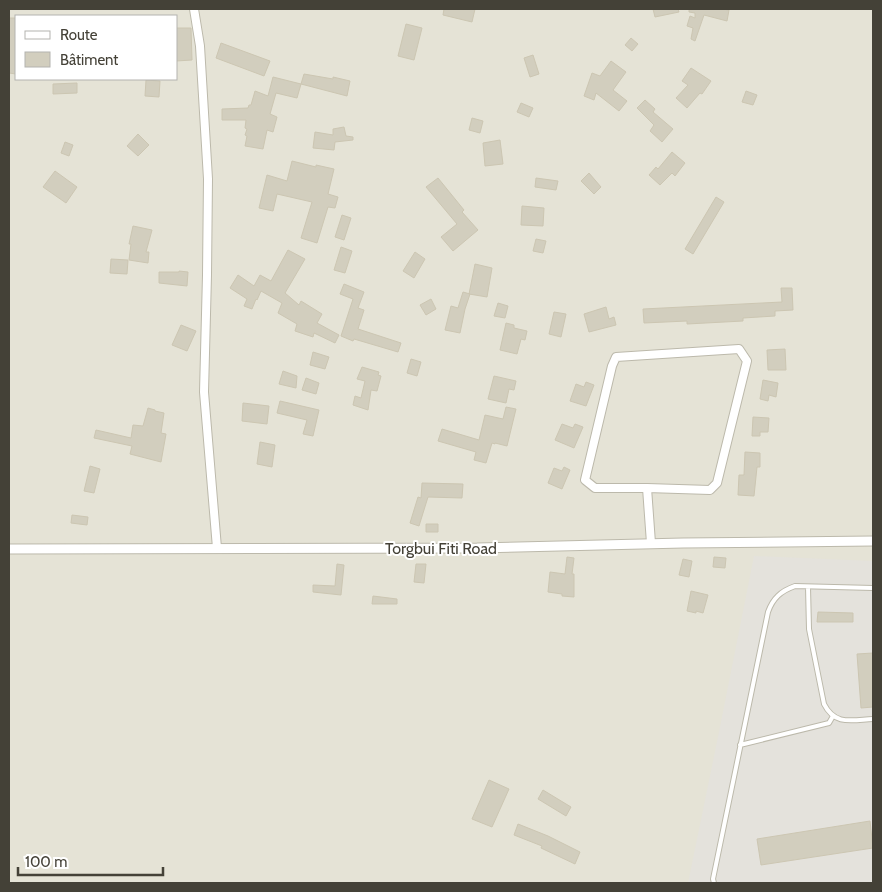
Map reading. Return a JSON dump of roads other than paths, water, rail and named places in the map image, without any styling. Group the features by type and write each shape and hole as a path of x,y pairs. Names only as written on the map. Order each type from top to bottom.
{"street":[{"path":"194,9 200,46 208,179 204,392 217,548"},
{"path":"739,349 747,361 717,482 710,490 647,488 595,488 585,480 612,366 616,357 739,349"},
{"path":"647,488 651,544"},
{"name":"Torgbui Fiti Road","path":"9,549 477,548 873,541"}],"lane":[{"path":"714,883 713,879 740,745 771,603 785,589 795,586 873,588"},
{"path":"808,587 809,629 827,711 840,720 873,719"},
{"path":"740,745 829,723 833,716"}]}
